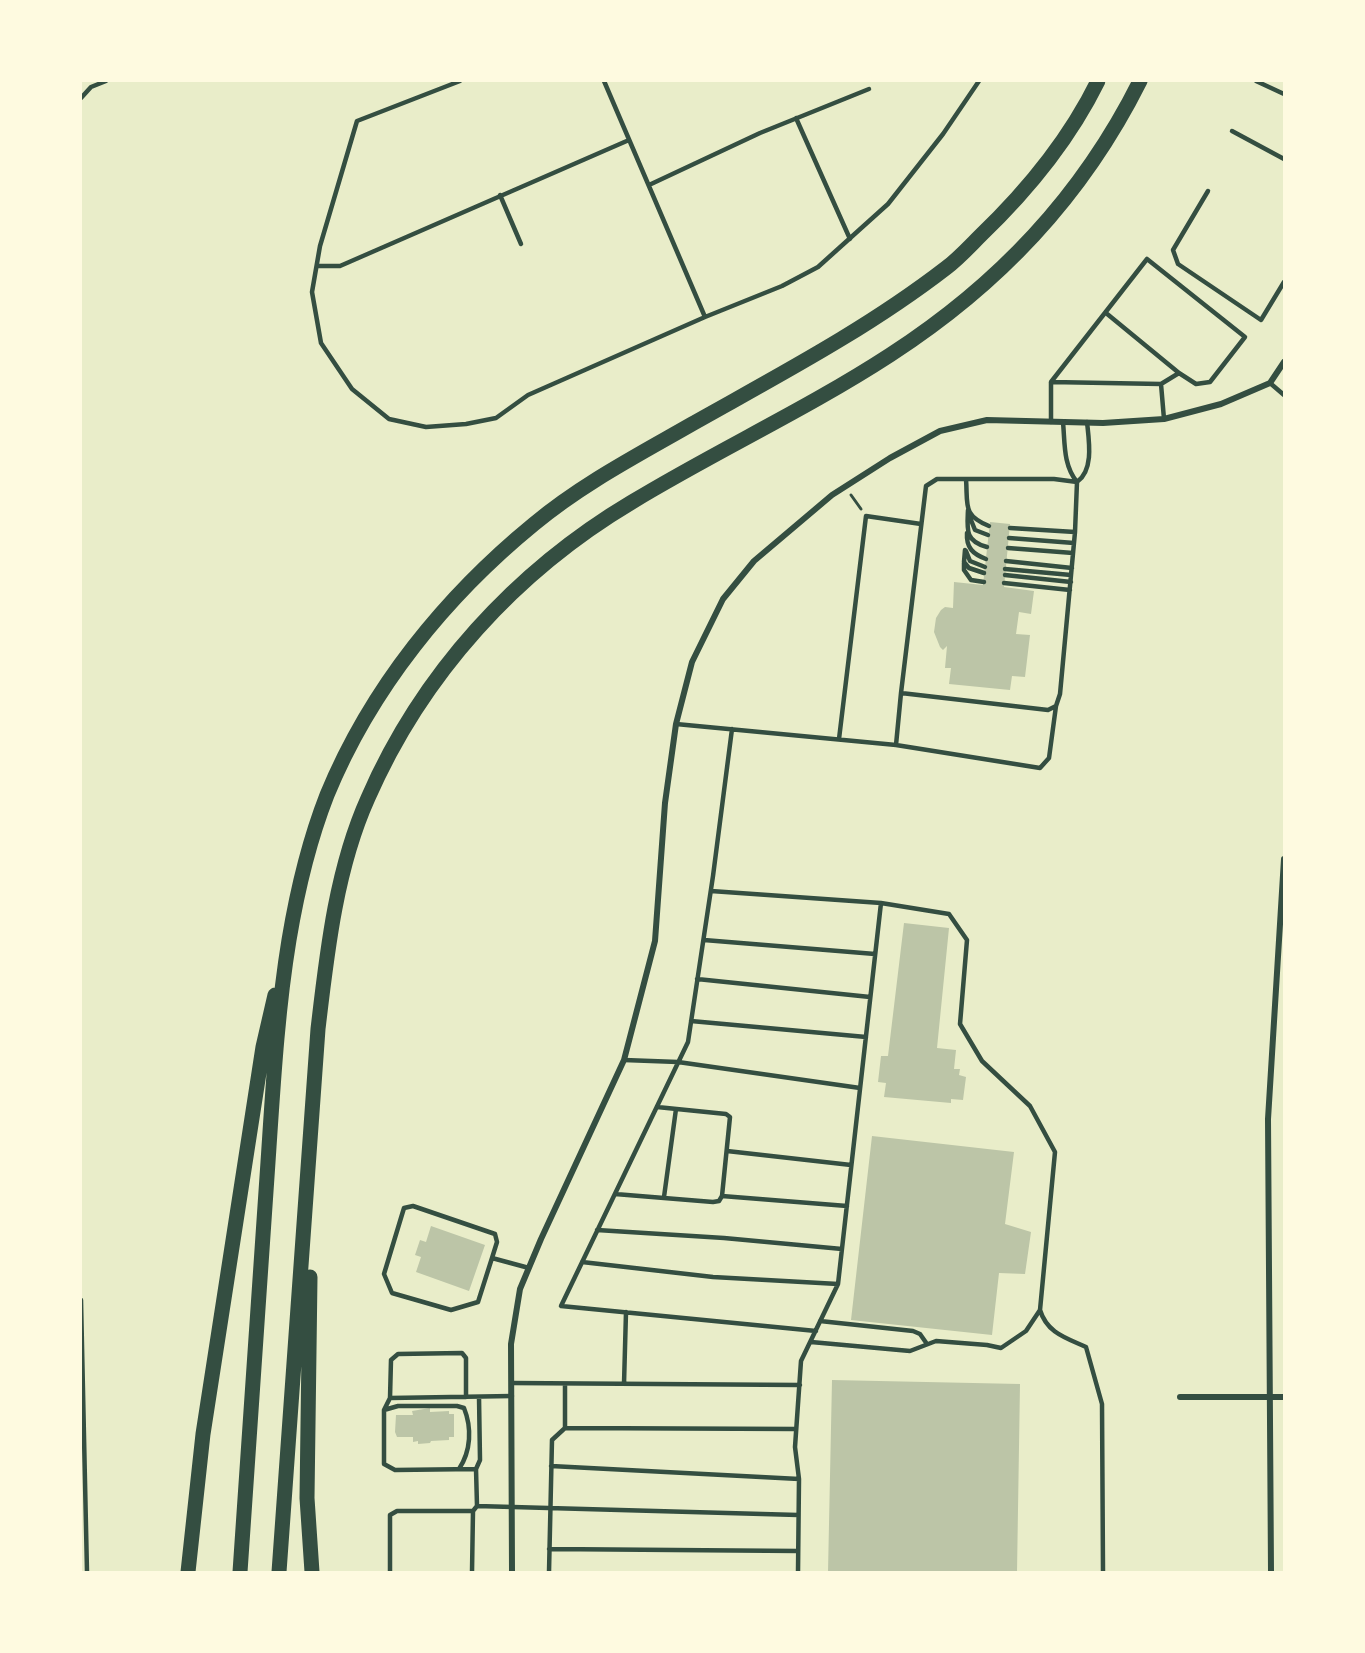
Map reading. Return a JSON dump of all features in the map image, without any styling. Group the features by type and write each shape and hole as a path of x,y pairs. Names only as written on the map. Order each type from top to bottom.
{"highway":[{"path":"188,1572 203,1434 267,1022 311,844 327,797 343,762 393,675 425,631 464,586 536,522 615,468 843,339 902,301 950,265 1025,190 1056,150 1098,81"},
{"path":"279,1572 318,1029 325,966 350,846 367,799 388,756 424,695 470,635 524,581 578,538 630,503 830,392 890,355 975,292 1038,232 1071,194 1099,154 1140,81"},
{"path":"240,1572 280,1010 289,940"},
{"path":"312,1572 307,1498 307,1419 314,1100"}],"street":[{"path":"512,1572 512,1344 520,1288 624,1060 655,941 665,803 676,724 692,662 723,599 754,561 832,495 890,458 940,431 987,420 1103,423 1164,419 1221,404 1270,383 1284,362"},
{"path":"1271,1572 1268,1119 1284,859"},
{"path":"1180,1397 1284,1397"}],"lane":[{"path":"81,98 91,87 106,81"},
{"path":"460,81 357,121 320,246 312,292 321,343 351,389 389,419 426,427 466,424 496,418 528,395 705,317 782,286 818,267 888,204 943,135 979,81"},
{"path":"604,81 705,317"},
{"path":"1256,81 1284,94"},
{"path":"649,185 796,118 870,89"},
{"path":"796,118 850,239"},
{"path":"1232,131 1284,159"},
{"path":"317,266 340,266 629,140"},
{"path":"1208,191 1173,250 1178,264 1261,320 1284,282"},
{"path":"500,195 521,244"},
{"path":"1051,422 1051,382 1146,259 1245,337 1210,382 1196,384 1179,373 1106,313"},
{"path":"1051,382 1161,384 1179,373"},
{"path":"1270,383 1284,395"},
{"path":"1161,384 1164,419"},
{"path":"676,724 896,745 1040,768 1049,758 1056,706 1060,694 1075,532 1077,482 1069,473 1063,422"},
{"path":"896,745 926,486 937,479 1054,479 1077,482 1084,477 1087,469 1089,441 1087,423"},
{"path":"966,479 968,510 964,570 971,580 984,582"},
{"path":"968,510 974,520 989,526"},
{"path":"968,510 975,530 988,535"},
{"path":"839,739 866,516 921,524"},
{"path":"967,525 975,543 987,547"},
{"path":"1010,528 1075,532"},
{"path":"1009,538 1074,543"},
{"path":"966,543 975,555 986,559"},
{"path":"1008,548 1073,553"},
{"path":"965,550 970,561 985,567"},
{"path":"1006,561 1072,568"},
{"path":"964,562 969,568 984,573"},
{"path":"1071,575 1005,572 1071,582"},
{"path":"1004,583 1070,590"},
{"path":"901,693 1048,710 1056,706"},
{"path":"732,729 688,1042 561,1306 816,1331"},
{"path":"711,891 881,903 949,914 967,940 960,1024 982,1061 1030,1106 1055,1152 1040,1310 1042,1318 1054,1333 1086,1347 1102,1404 1103,1572"},
{"path":"798,1572 799,1479 795,1447 801,1361 838,1284 881,903"},
{"path":"704,940 875,954"},
{"path":"698,979 870,997"},
{"path":"691,1021 866,1037"},
{"path":"624,1060 678,1062 860,1088"},
{"path":"615,1194 713,1202 719,1201 722,1196 730,1118 726,1114 657,1107"},
{"path":"664,1197 676,1109"},
{"path":"727,1151 851,1165"},
{"path":"722,1196 847,1206"},
{"path":"413,1206 495,1234 496,1242 492,1258 478,1302 451,1310 392,1293 384,1274 404,1208 413,1206"},
{"path":"597,1230 724,1238 842,1249"},
{"path":"492,1258 529,1268"},
{"path":"582,1262 713,1277 838,1284"},
{"path":"81,1300 87,1572"},
{"path":"811,1342 910,1350 936,1341 1002,1348 1026,1331 1040,1310"},
{"path":"624,1384 627,1312"},
{"path":"820,1321 913,1331 920,1334 927,1344"},
{"path":"466,1397 466,1358 462,1353 398,1354 391,1360 390,1398 384,1410 384,1464 395,1470 476,1468"},
{"path":"512,1383 800,1385"},
{"path":"565,1384 565,1428"},
{"path":"390,1398 512,1396"},
{"path":"472,1572 476,1468 480,1460 479,1397"},
{"path":"384,1410 398,1406 464,1408 470,1436 467,1454 459,1469"},
{"path":"549,1572 552,1440 565,1428 796,1429"},
{"path":"551,1466 799,1479"},
{"path":"390,1572 390,1515 397,1511 512,1507 798,1515"},
{"path":"549,1549 798,1551"}],"path":[{"path":"845,487 866,516"}],"building":[{"path":"990,522 1010,524 1004,587 1034,591 1031,614 1019,612 1016,634 1030,635 1025,677 1012,676 1010,690 949,684 951,668 945,668 947,646 943,650 940,647 934,632 936,618 941,610 945,607 953,608 954,582 983,585"},
{"path":"904,923 949,928 937,1048 956,1050 954,1069 960,1069 959,1075 966,1077 963,1100 951,1099 951,1103 884,1097 886,1083 878,1082 881,1056 888,1056"},
{"path":"872,1136 1014,1152 1005,1224 1031,1232 1025,1274 999,1273 992,1335 851,1320"},
{"path":"431,1226 485,1245 469,1291 416,1272 421,1257 415,1255 420,1240 426,1242"},
{"path":"832,1380 1020,1384 1017,1572 828,1572"},
{"path":"430,1408 430,1412 449,1411 449,1414 454,1414 454,1437 449,1437 449,1440 418,1444 418,1441 413,1442 413,1437 397,1437 396,1415 413,1415 412,1411"}]}
